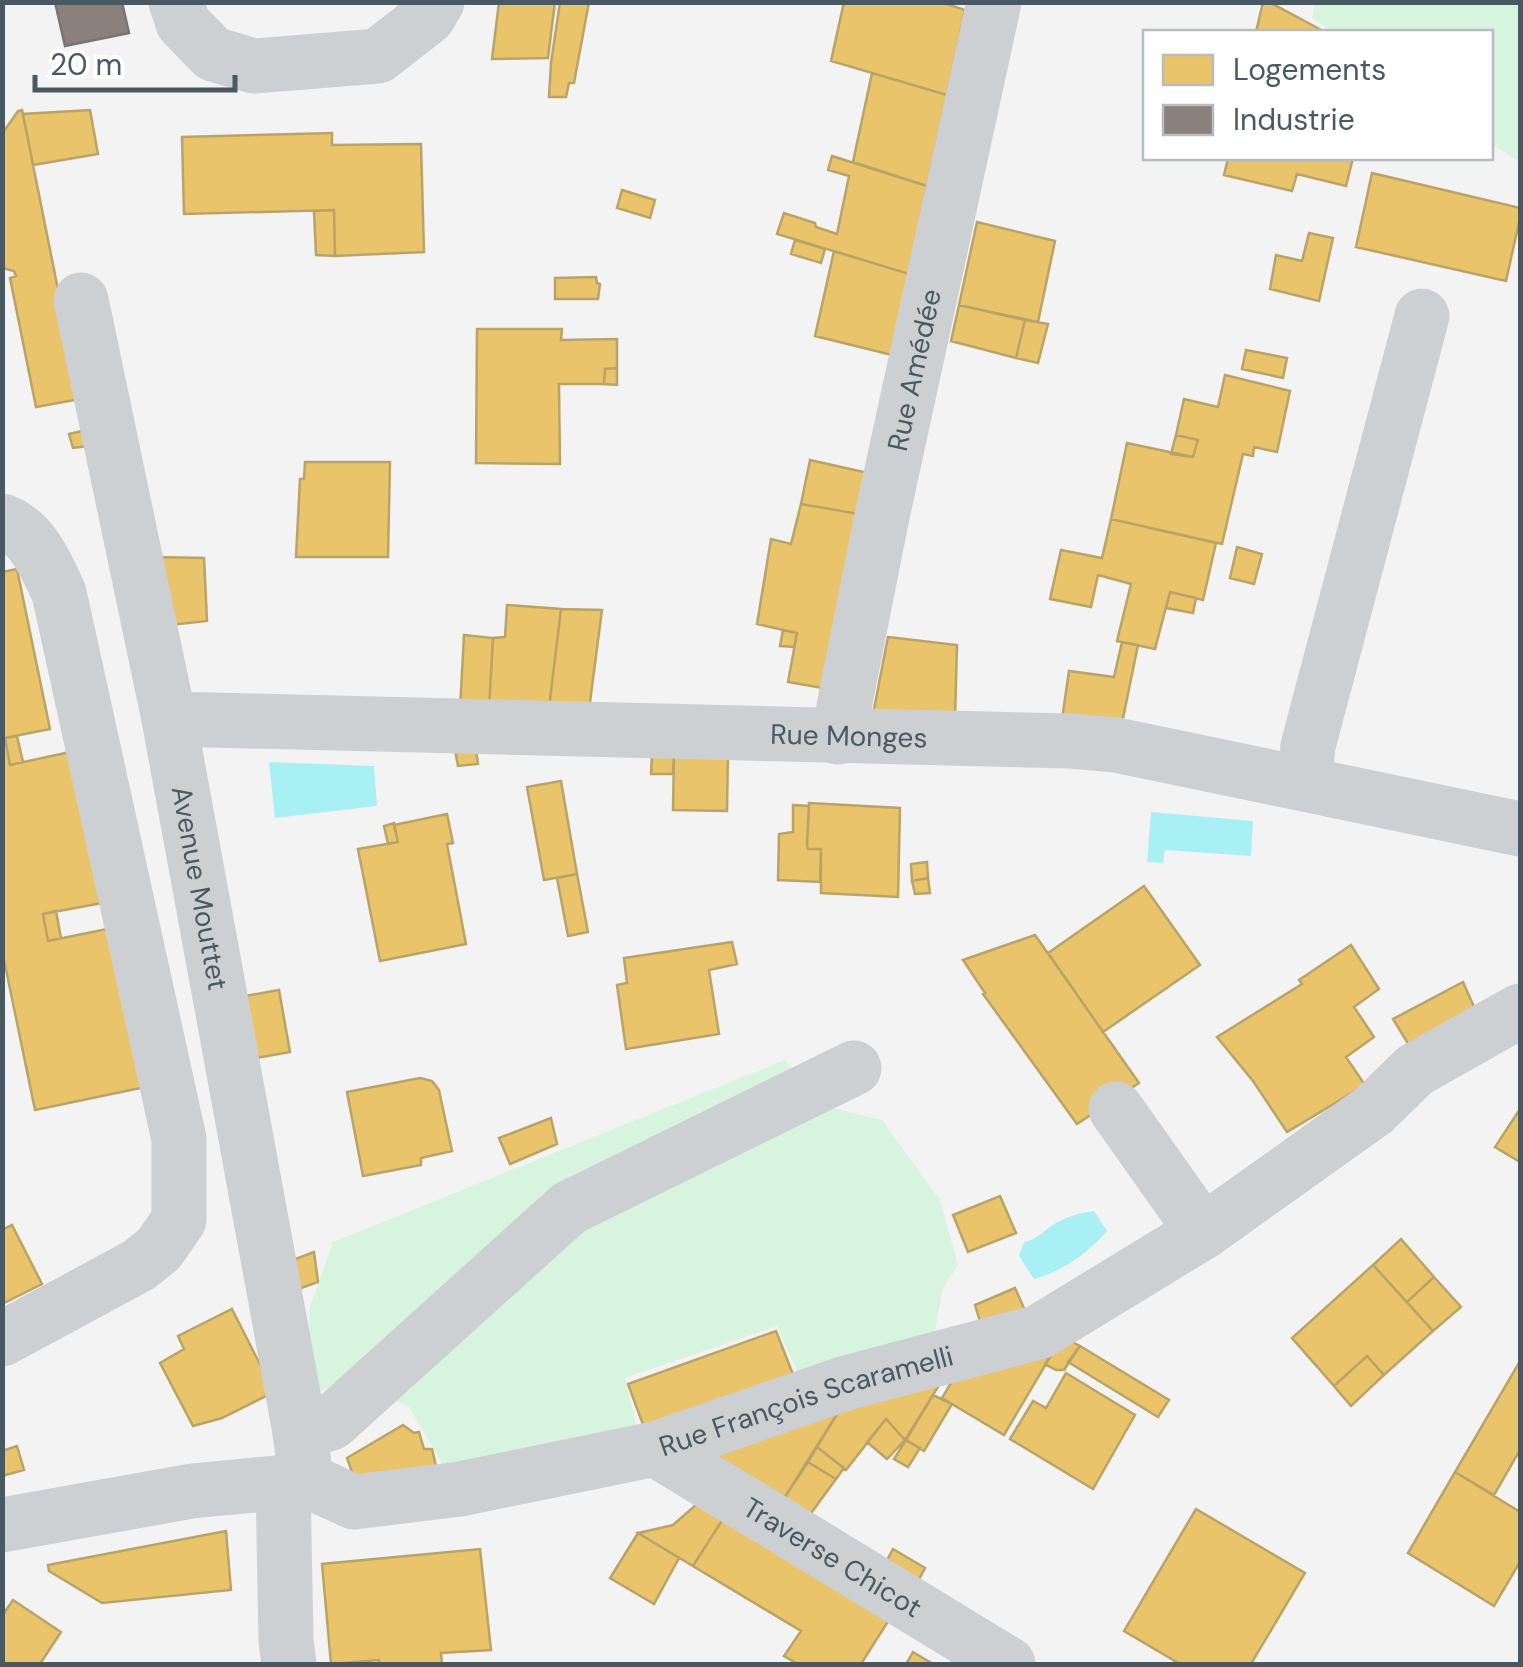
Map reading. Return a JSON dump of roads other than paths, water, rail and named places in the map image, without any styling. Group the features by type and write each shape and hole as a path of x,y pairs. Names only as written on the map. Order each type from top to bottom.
{"street":[{"path":"176,2 183,24 213,54 254,66 378,56 428,17 437,2"},
{"name":"Rue Amédée","path":"838,737 994,2"},
{"name":"Avenue Mouttet","path":"81,300 169,719 297,1465 289,1664"},
{"path":"1304,784 1308,746 1422,316"},
{"path":"2,521 10,523 39,550 58,593 179,1140 178,1220 159,1248 138,1266 2,1339"},
{"name":"Rue Monges","path":"169,719 1071,741 1116,745 1520,829"},
{"name":"Rue François Scaramelli","path":"2,1525 192,1491 297,1465 354,1502 460,1489 654,1449 846,1383 1038,1332 1204,1232 1374,1110 1415,1070 1520,1011"},
{"path":"297,1465 331,1423 569,1208 854,1068"},
{"path":"1116,1109 1204,1232"},
{"name":"Traverse Chicot","path":"654,1449 1008,1664"}],"water":[{"path":"269,762 374,766 377,806 275,818"},
{"path":"1151,812 1253,821 1251,856 1165,850 1163,863 1147,862"},
{"path":"1094,1211 1107,1231 1074,1261 1034,1279 1019,1256 1024,1242 1064,1219"}]}
